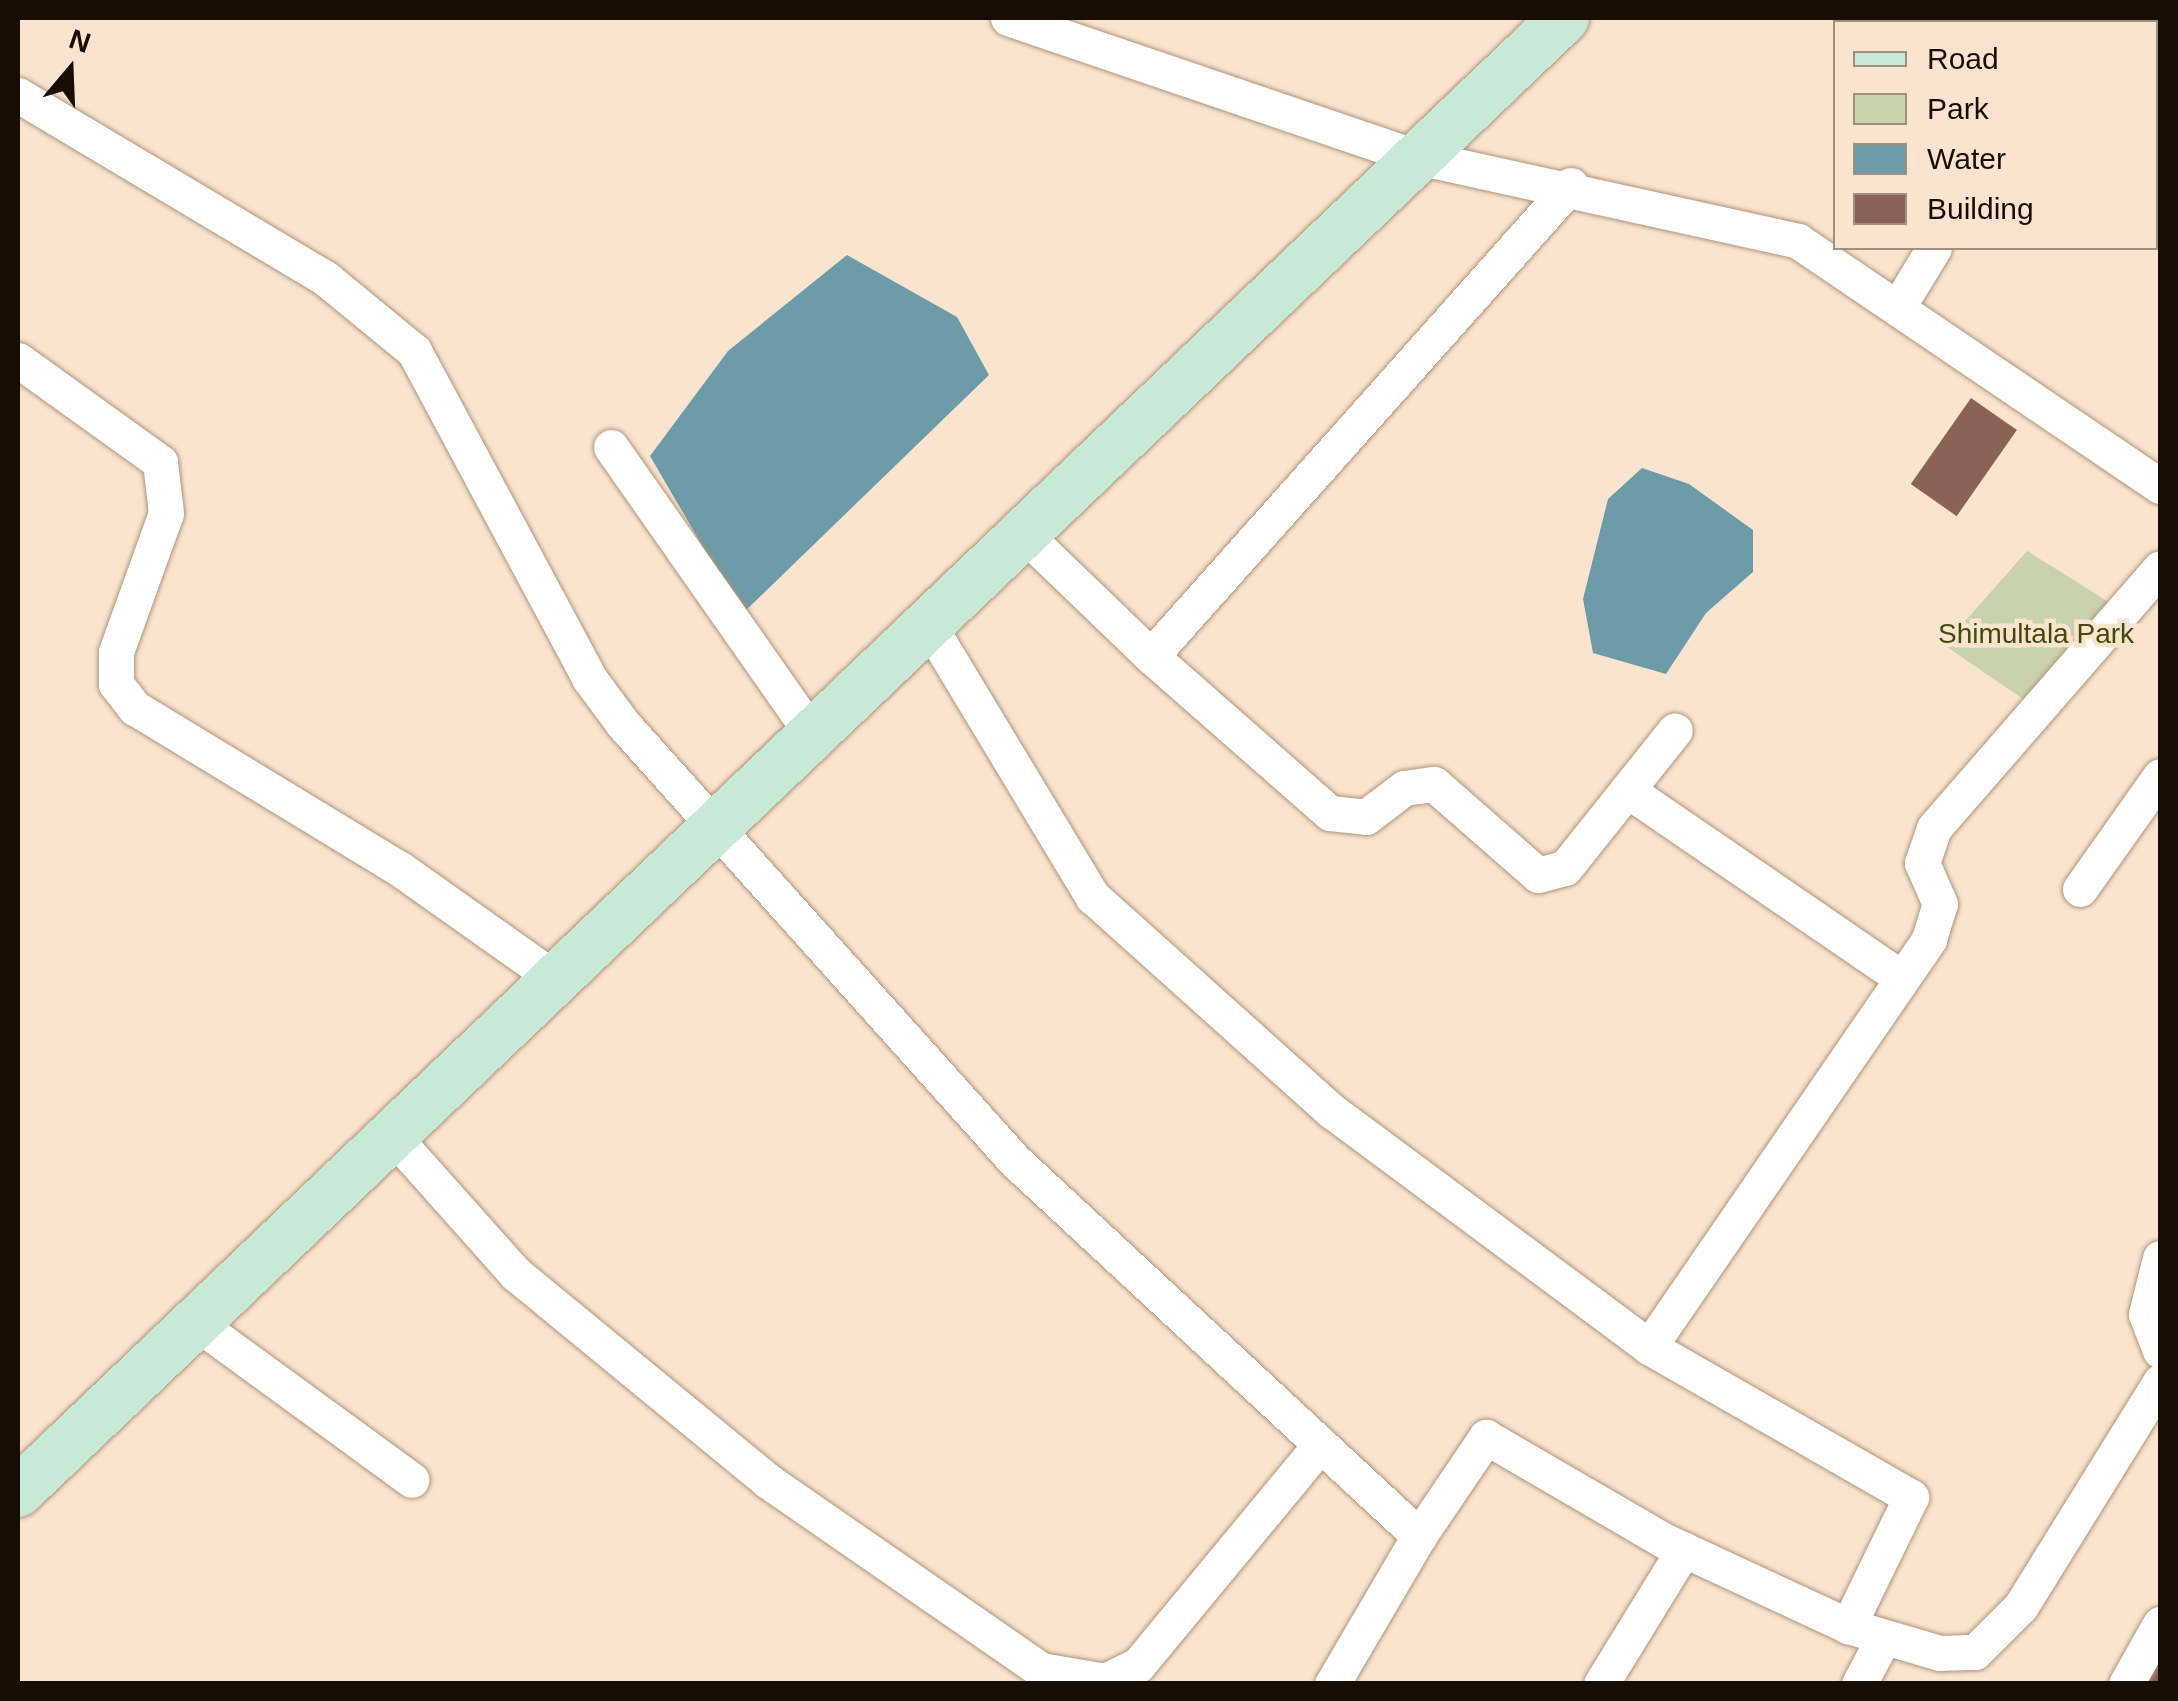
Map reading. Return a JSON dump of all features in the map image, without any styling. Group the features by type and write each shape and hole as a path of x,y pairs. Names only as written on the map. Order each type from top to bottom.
{"main road":[{"path":"18,1492 1564,18"}],"street":[{"path":"1008,18 1418,157 1571,185 1798,241 1901,302 2160,486"},
{"path":"18,95 325,278 414,350 589,678 1014,1160 1419,1536"},
{"path":"1151,656 1571,185"},
{"path":"1901,302 1933,250"},
{"path":"18,360 160,462 166,513 116,652 116,684 135,708 400,869 557,980"},
{"path":"611,447 812,734"},
{"path":"1023,533 1151,656 1330,813 1366,817 1404,788 1434,784 1538,874 1565,868 1675,730"},
{"path":"1649,1348 1900,978 1938,914 1922,863 1934,828 2160,568"},
{"path":"928,624 1094,897 1332,1112 1649,1348 1912,1497 1848,1626"},
{"path":"2080,889 2160,776"},
{"path":"1627,790 1900,978"},
{"path":"392,1135 560,1310 768,1481 1041,1670 1105,1680 1138,1665 1320,1445"},
{"path":"2160,1258 2146,1314 2160,1350"},
{"path":"195,1322 412,1480"},
{"path":"1332,1684 1419,1536 1486,1437 1684,1549 1848,1626 1940,1653 1976,1652 1997,1636 2160,1382"},
{"path":"1601,1684 1684,1549"},
{"path":"2126,1684 2160,1624"},
{"path":"1859,1684 1884,1637"}],"green space":[{"name":"Shimultala Park","path":"2027,551 2128,614 2048,716 1944,645"}],"water":[{"path":"847,255 957,317 989,375 742,614 650,456 728,351"},
{"path":"1642,468 1689,484 1753,530 1753,572 1706,613 1666,674 1593,653 1583,599 1608,499"}],"building":[{"path":"1971,398 2017,430 1957,516 1911,484"},
{"path":"2160,1655 2160,1684 2152,1684 2146,1680"}]}
